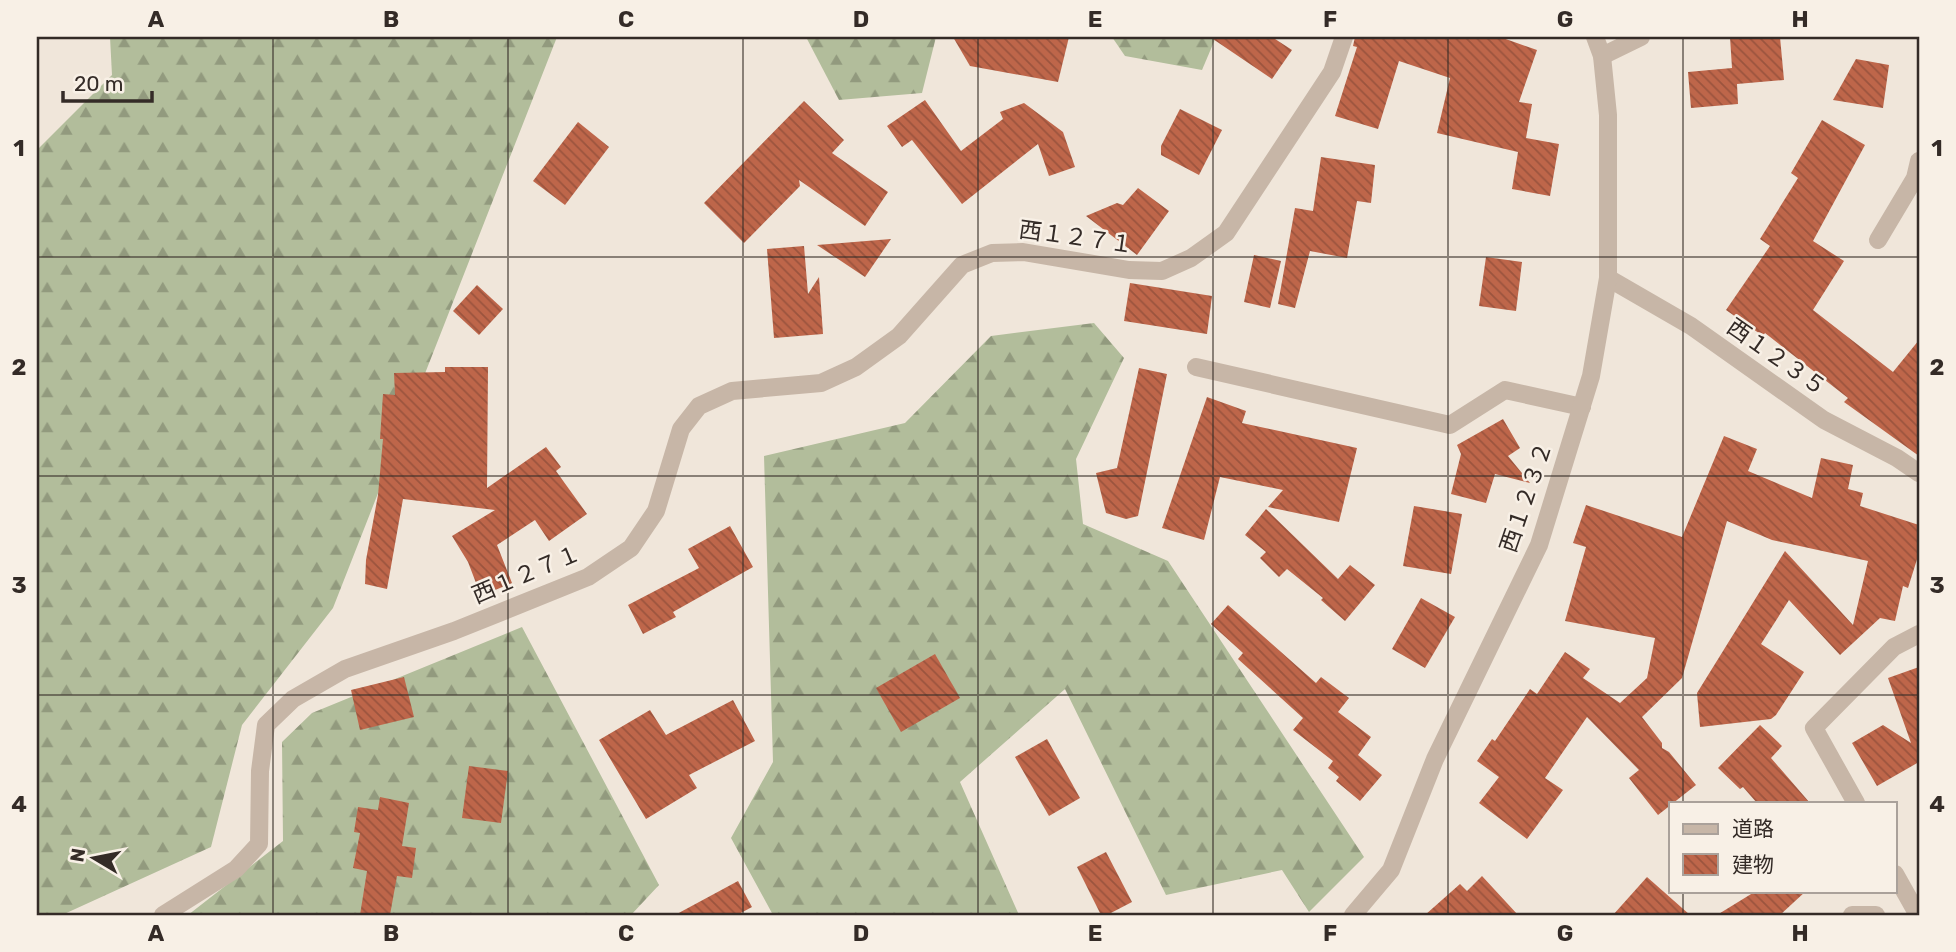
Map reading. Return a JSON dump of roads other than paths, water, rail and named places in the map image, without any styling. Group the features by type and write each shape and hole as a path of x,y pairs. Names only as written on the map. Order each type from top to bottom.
{"street":[{"name":"西１２７１","path":"163,915 236,869 259,844 260,771 266,725 293,699 345,669 454,631 588,577 631,548 656,511 681,429 699,406 732,391 821,383 856,367 899,336 962,265 992,253 1023,252 1129,271 1162,271 1191,258 1226,233 1332,72 1344,37"},
{"name":"西１２３２","path":"1353,915 1391,870 1435,759 1539,545 1591,376 1608,278 1608,115 1602,56 1595,37"},
{"path":"1602,56 1641,37"},
{"path":"1878,240 1915,178 1919,161"},
{"name":"西１２３５","path":"1608,278 1691,326 1824,420 1897,458 1919,473"},
{"path":"1196,367 1450,425 1505,390 1581,407"},
{"path":"1855,802 1814,727 1894,647 1919,634"},
{"path":"1896,876 1918,915"},
{"path":"1853,915 1876,915"}]}
